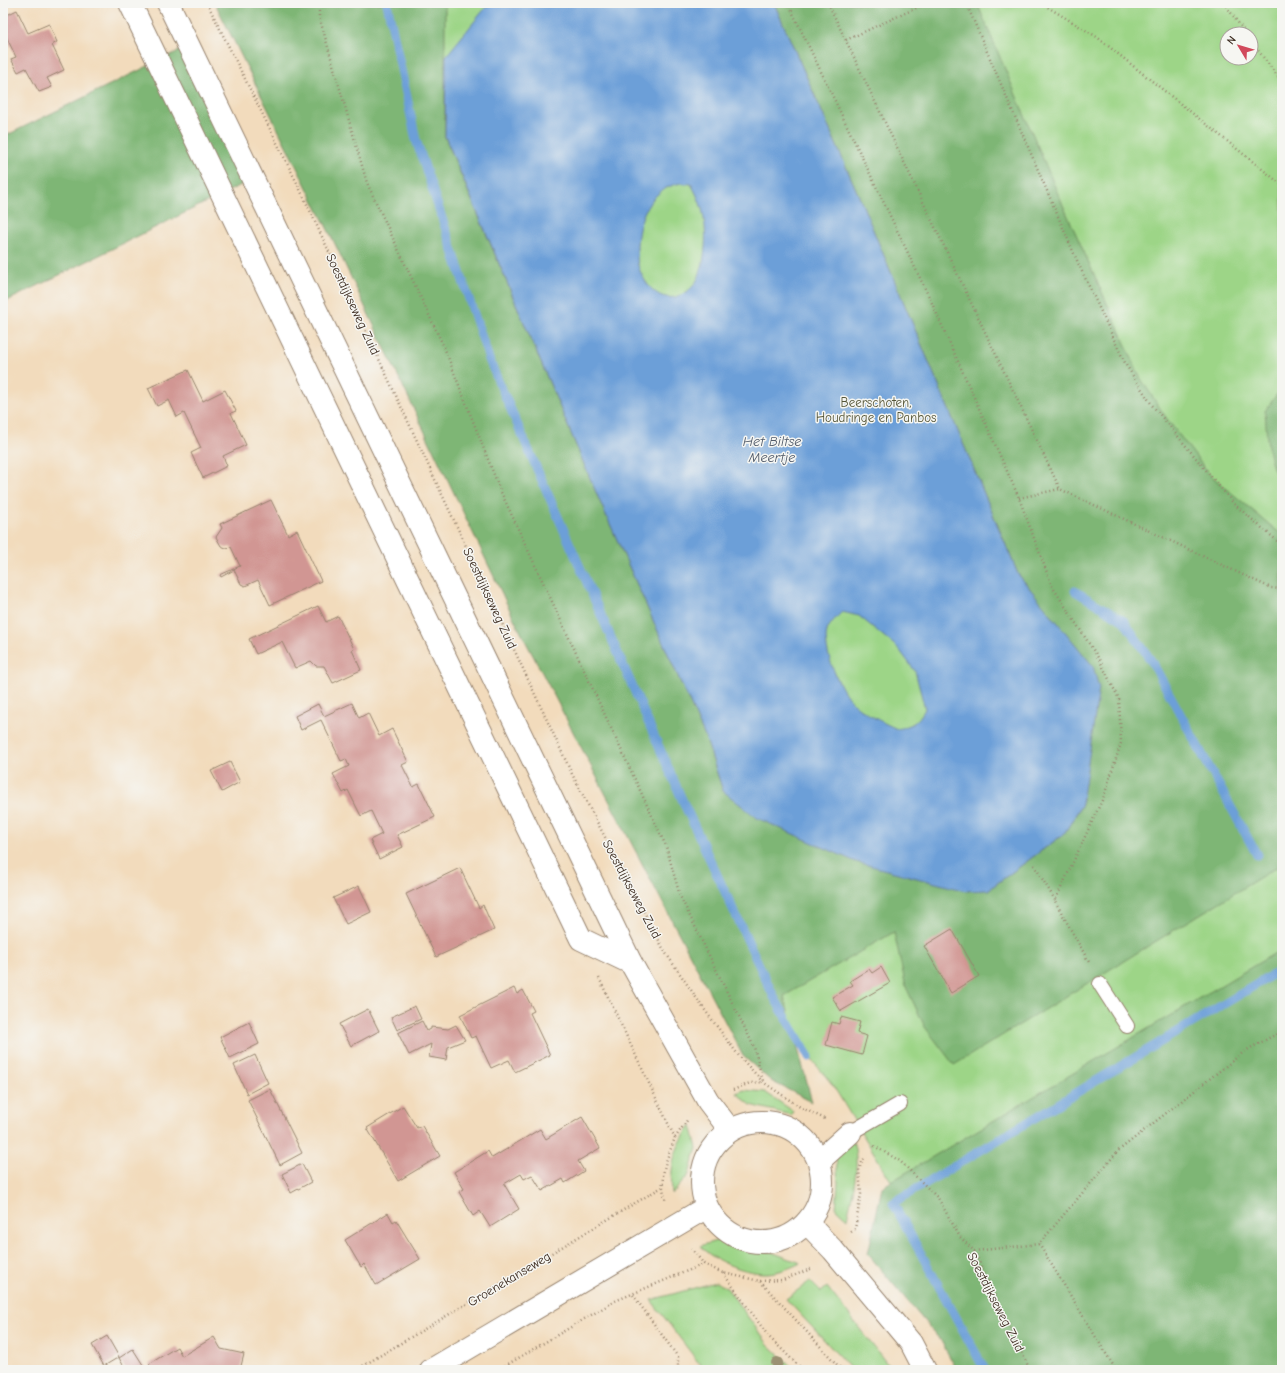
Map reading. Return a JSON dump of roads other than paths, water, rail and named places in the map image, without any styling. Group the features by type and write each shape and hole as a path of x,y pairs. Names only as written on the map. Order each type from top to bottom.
{"main road":[{"path":"130,3 581,939 631,963"},
{"path":"168,3 631,963 701,1089 730,1130"},
{"path":"764,1121 782,1125 797,1133 810,1145 818,1161 822,1178 820,1195 807,1223 787,1236 770,1241 750,1241 733,1234 718,1223 707,1207 702,1190 702,1172 708,1156 717,1141 730,1130 747,1124 764,1121"},
{"path":"818,1161 850,1133"},
{"path":"431,1370 707,1207"},
{"path":"807,1223 833,1250 911,1342 925,1370"}],"lane":[{"path":"1100,984 1127,1026"},
{"path":"850,1133 900,1104"}],"water":[{"name":"Het Biltse Meertje","path":"494,3 774,3 858,194 1018,574 1093,666 1099,688 1082,804 1064,834 988,890 966,891 856,862 757,818 723,791 706,739 598,497 445,136 446,56 487,6","holes":["681,183 691,184 700,203 703,212 705,252 697,281 683,294 675,297 668,297 654,292 644,280 637,261 639,228 642,217 653,199 670,186","842,612 859,616 898,648 915,671 925,709 914,723 897,729 862,710 847,696 833,669 826,639 827,631 833,621"]}],"waterway":[{"path":"387,3 416,140 490,362 685,806 774,997 809,1057"},
{"path":"1075,591 1124,621 1152,662 1257,855"},
{"path":"985,1370 893,1203 1282,969"}],"park label":[{"name":"Beerschoten, Houdringe en Panbos","path":"876,410"}]}
